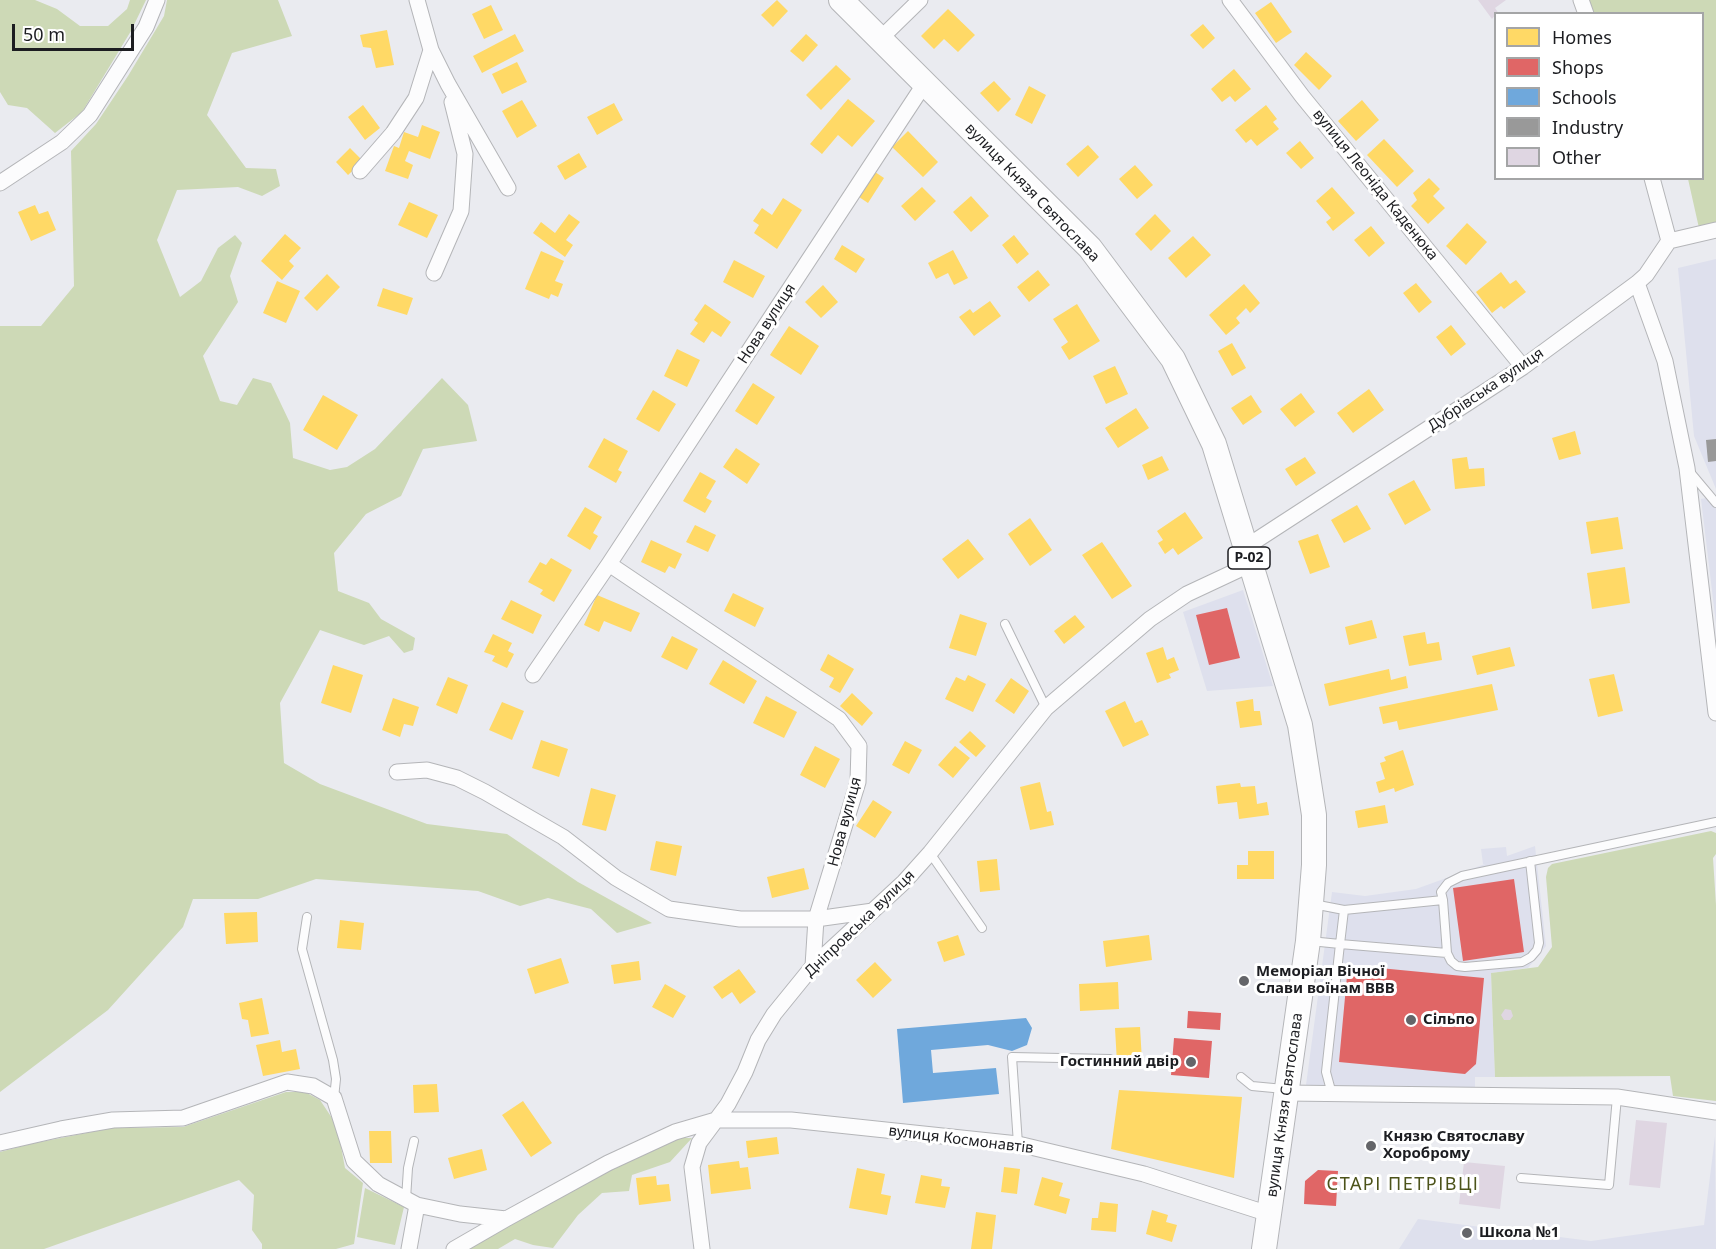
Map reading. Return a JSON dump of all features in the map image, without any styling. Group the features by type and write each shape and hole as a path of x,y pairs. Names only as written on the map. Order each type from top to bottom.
{"main road":[{"name":"вулиця Князя Святослава","path":"841,0 1090,248 1173,359 1214,444 1300,725 1314,815 1314,865 1308,941 1264,1249"}],"street":[{"path":"0,183 62,142 90,115 146,27 157,0"},
{"path":"417,0 431,50 508,188"},
{"path":"880,39 920,0"},
{"name":"вулиця Леоніда Каденюка","path":"1230,0 1302,96 1523,367"},
{"path":"360,171 393,133 416,98 431,50"},
{"name":"Нова вулиця","path":"533,675 609,564 925,83"},
{"path":"434,273 461,211 465,154 448,84"},
{"path":"1653,180 1669,241 1716,230"},
{"name":"Дубрівська вулиця","path":"1249,556 1523,367 1637,283 1669,241"},
{"path":"1637,283 1665,362 1687,468 1716,712"},
{"name":"Дніпровська вулиця","path":"702,1249 692,1167 699,1143 728,1104 758,1040 774,1014 813,966 904,882 930,853 1046,708 1150,619 1249,556"},
{"name":"Нова вулиця","path":"609,564 839,718 859,746 858,782 816,919 813,966"},
{"path":"397,772 426,770 457,778 485,792 563,837 616,878 669,909 740,919 816,919 873,911"},
{"path":"0,1143 113,1120 183,1118 287,1082 313,1086 334,1098 354,1161 378,1184 411,1202 459,1214 506,1219"},
{"path":"1285,1091 1332,1094 1617,1097 1716,1112"},
{"path":"454,1249 608,1163 675,1132 716,1120"},
{"name":"вулиця Космонавтів","path":"716,1120 791,1120 1018,1144 1144,1174 1269,1214"},
{"path":"409,1249 411,1202"}],"lane":[{"path":"1687,468 1716,502"},
{"path":"1005,624 1046,708"},
{"path":"1530,861 1539,943 1537,950 1532,957 1522,962 1457,966 1447,953 1441,892 1448,883 1462,876 1530,861 1716,822"},
{"path":"930,853 982,928"},
{"path":"1311,904 1344,910 1443,900"},
{"path":"1332,1094 1326,1072 1344,910"},
{"path":"307,917 302,949 333,1060 336,1079 334,1098"},
{"path":"1308,941 1447,953"},
{"path":"1018,1144 1012,1057 1110,1059"},
{"path":"1241,1077 1252,1086 1285,1091"},
{"path":"1521,1178 1609,1185 1617,1097"},
{"path":"411,1202 408,1168 414,1141"}],"shaded area":[{"path":"1716,259 1716,489 1694,436 1678,268"},
{"path":"1716,496 1716,624 1701,499"},
{"path":"1243,590 1273,686 1207,691 1183,612"},
{"path":"1535,846 1546,946 1528,968 1491,973 1495,1077 1475,1077 1475,1091 1306,1085 1332,892 1365,896 1416,889 1485,864 1483,864 1481,849 1506,847 1507,856"},
{"name":"Школа №1","path":"1715,1136 1716,1249 1399,1249 1418,1219 1591,1241 1704,1225"}],"green space":[{"path":"0,0 35,0 57,9 80,26 108,26 127,9 130,0 146,0 131,31 82,112 55,133 27,108 8,105 0,92"},
{"path":"167,0 278,0 292,36 232,53 207,115 246,168 276,169 280,186 262,196 238,187 177,190 157,240 180,297 201,281 218,248 235,235 242,243 230,276 238,302 203,356 220,401 237,405 253,378 271,383 290,423 293,458 330,470 347,467 375,449 442,378 468,405 477,441 423,449 401,496 366,514 334,553 338,591 369,603 381,619 415,638 413,650 404,653 389,636 364,645 320,630 280,703 284,763 320,784 427,824 507,834 578,882 652,923 617,933 591,909 548,898 520,906 478,891 316,879 258,899 193,899 183,927 108,1010 0,1092 0,326 41,326 74,286 71,151 96,124 128,76 164,16"},
{"path":"1581,0 1716,0 1716,223 1699,228 1688,180 1704,180 1704,12 1586,12"},
{"path":"1711,831 1716,833 1716,854 1713,858 1716,905 1716,1101 1673,1096 1670,1076 1495,1077 1491,973 1538,967 1552,947 1546,877 1548,868 1552,864"},
{"path":"286,1092 305,1092 320,1100 332,1118 340,1141 345,1168 363,1183 354,1244 336,1249 262,1249 262,1244 252,1230 254,1195 239,1180 44,1249 0,1249 0,1152 112,1128 183,1127"},
{"path":"676,1138 692,1138 670,1162 632,1175 629,1191 602,1193 578,1215 553,1248 515,1239 498,1249 465,1249 609,1169"},
{"path":"365,1188 404,1207 395,1245 357,1237"}],"building: Homes":[{"path":"777,0 788,11 773,27 761,15"},
{"path":"1271,2 1292,32 1276,43 1255,13"},
{"path":"491,5 503,30 484,39 472,14"},
{"path":"948,9 975,35 958,52 944,39 934,49 921,36"},
{"path":"1203,24 1215,38 1203,49 1190,35"},
{"path":"387,30 394,65 376,68 371,48 363,47 360,35"},
{"path":"515,34 524,51 482,73 473,56"},
{"path":"806,34 818,45 803,62 790,51"},
{"path":"1306,52 1332,76 1319,90 1294,65"},
{"path":"517,62 527,82 502,94 492,74"},
{"path":"836,65 851,79 821,110 806,95"},
{"path":"1234,69 1251,89 1235,102 1230,96 1222,102 1211,89"},
{"path":"994,81 1011,99 998,112 980,93"},
{"path":"1029,86 1046,95 1032,124 1015,115"},
{"path":"848,99 875,121 852,147 838,135 822,154 810,144"},
{"path":"522,100 537,126 517,138 502,111"},
{"path":"1362,100 1379,120 1356,141 1338,121"},
{"path":"614,103 623,120 597,135 587,117"},
{"path":"363,105 380,128 365,140 348,117"},
{"path":"1266,105 1277,119 1273,122 1279,129 1257,146 1251,139 1246,143 1235,130"},
{"path":"422,125 440,132 430,159 409,151 405,161 413,165 408,179 385,171 394,146 399,148 404,132 418,137"},
{"path":"908,131 938,162 923,177 892,147"},
{"path":"1384,139 1414,171 1397,187 1367,155"},
{"path":"1300,141 1314,158 1301,169 1286,153"},
{"path":"1088,145 1099,157 1078,177 1066,164"},
{"path":"350,148 363,161 348,175 336,162"},
{"path":"579,153 587,167 565,180 557,166"},
{"path":"1135,165 1153,185 1137,199 1119,179"},
{"path":"872,170 884,178 868,203 856,195"},
{"path":"1429,178 1440,189 1433,196 1445,208 1428,224 1411,206 1417,200 1413,193"},
{"path":"922,187 936,201 915,221 901,206"},
{"path":"1332,187 1355,213 1333,231 1326,222 1331,218 1316,201"},
{"path":"971,196 989,216 971,232 953,212"},
{"path":"783,198 802,210 777,249 754,233 759,225 753,221 762,208 772,215"},
{"path":"409,202 438,215 427,238 398,225"},
{"path":"35,205 39,214 48,211 56,230 31,241 18,212"},
{"path":"569,214 580,222 566,240 573,245 565,257 533,233 541,222 555,233"},
{"path":"1155,214 1171,231 1151,251 1135,234"},
{"path":"1467,223 1487,242 1466,265 1446,246"},
{"path":"1371,226 1385,243 1369,257 1354,240"},
{"path":"285,234 301,248 289,261 294,266 282,280 261,261"},
{"path":"1014,235 1029,254 1017,264 1002,245"},
{"path":"1193,236 1211,255 1186,278 1168,258"},
{"path":"842,245 865,259 856,273 834,259"},
{"path":"953,250 968,278 954,285 948,273 936,279 928,263"},
{"path":"541,251 564,261 555,281 563,284 558,297 551,294 549,299 525,289"},
{"path":"734,260 765,276 753,298 723,282"},
{"path":"1038,270 1050,285 1029,302 1017,287"},
{"path":"1501,272 1510,284 1516,280 1526,292 1504,309 1501,306 1492,313 1476,292"},
{"path":"327,274 340,287 317,311 304,298"},
{"path":"277,281 300,291 286,323 263,313"},
{"path":"1416,283 1432,302 1419,313 1403,293"},
{"path":"1244,284 1260,303 1250,313 1246,308 1236,318 1240,323 1226,335 1209,315"},
{"path":"823,285 838,302 821,318 805,302"},
{"path":"383,288 413,298 407,315 377,306"},
{"path":"990,301 1001,316 974,336 959,317 970,309 973,313"},
{"path":"705,304 731,322 721,337 712,331 704,343 690,334 698,323 694,320"},
{"path":"1077,304 1100,341 1069,360 1061,347 1068,342 1053,319"},
{"path":"1451,325 1466,344 1451,356 1436,337"},
{"path":"789,326 819,346 801,375 770,355"},
{"path":"1232,343 1246,368 1232,376 1218,351"},
{"path":"677,349 700,360 687,387 664,376"},
{"path":"1115,366 1128,394 1106,404 1093,376"},
{"path":"753,383 775,397 757,425 735,411"},
{"path":"1369,389 1384,410 1353,433 1337,413"},
{"path":"653,390 676,404 659,432 636,419"},
{"path":"1301,393 1315,412 1295,427 1280,409"},
{"path":"323,395 358,415 337,450 303,430"},
{"path":"1251,395 1262,412 1243,425 1231,408"},
{"path":"1136,408 1149,428 1118,448 1105,428"},
{"path":"1575,431 1581,454 1559,460 1552,438"},
{"path":"604,438 628,451 618,470 622,472 616,483 588,467"},
{"path":"736,448 760,464 747,484 723,467"},
{"path":"1162,456 1169,470 1148,480 1142,465"},
{"path":"1305,457 1316,473 1296,486 1285,469"},
{"path":"1467,457 1469,469 1484,468 1485,486 1455,489 1452,459"},
{"path":"700,472 716,481 706,498 712,501 705,513 683,501"},
{"path":"1414,480 1431,510 1405,525 1388,494"},
{"path":"1357,505 1371,529 1344,543 1331,520"},
{"path":"585,507 602,517 593,533 598,536 590,550 567,536"},
{"path":"1185,512 1203,538 1178,555 1173,548 1165,554 1158,543 1163,540 1157,531"},
{"path":"1618,517 1623,549 1591,554 1586,522"},
{"path":"1030,518 1052,550 1030,566 1008,534"},
{"path":"695,525 716,535 708,552 686,542"},
{"path":"1318,534 1330,567 1310,574 1298,541"},
{"path":"968,539 984,559 958,579 942,559"},
{"path":"651,540 682,554 675,569 669,566 665,573 641,562"},
{"path":"1102,542 1132,586 1112,599 1082,555"},
{"path":"551,558 572,570 554,602 540,594 543,590 528,582 540,562 546,565"},
{"path":"1625,567 1630,603 1592,609 1587,573"},
{"path":"733,593 764,608 755,627 724,611"},
{"path":"597,595 640,613 631,632 604,621 599,632 584,625"},
{"path":"511,600 542,615 533,634 501,619"},
{"path":"960,614 987,623 976,656 949,648"},
{"path":"1075,615 1085,627 1064,644 1054,631"},
{"path":"1372,620 1377,638 1349,645 1345,627"},
{"path":"1425,632 1427,644 1439,642 1442,660 1409,666 1403,636"},
{"path":"493,634 512,643 508,651 514,654 507,668 492,661 495,656 484,652"},
{"path":"672,636 698,649 687,670 661,657"},
{"path":"1163,647 1167,660 1174,657 1179,670 1169,674 1171,678 1157,683 1146,653"},
{"path":"1510,647 1515,666 1477,675 1472,656"},
{"path":"828,654 854,669 840,693 829,687 834,678 820,670"},
{"path":"723,660 757,681 744,704 709,684"},
{"path":"333,665 363,675 351,713 321,703"},
{"path":"1389,669 1391,680 1406,676 1408,688 1329,706 1324,684"},
{"path":"1614,674 1623,711 1598,717 1589,679"},
{"path":"968,675 986,684 973,712 945,699 956,677 965,681"},
{"path":"448,677 468,685 457,714 436,705"},
{"path":"1011,678 1029,691 1014,714 995,701"},
{"path":"1492,684 1498,710 1399,730 1397,721 1383,724 1379,707"},
{"path":"852,693 873,713 862,726 840,706"},
{"path":"766,696 797,712 784,738 753,723"},
{"path":"393,698 419,707 413,726 404,724 400,737 382,730"},
{"path":"1253,699 1254,711 1260,711 1262,725 1240,728 1236,702"},
{"path":"1125,701 1135,723 1142,720 1149,735 1123,747 1105,711"},
{"path":"502,702 524,711 512,740 489,730"},
{"path":"970,731 986,746 976,757 959,742"},
{"path":"541,740 568,749 559,777 532,768"},
{"path":"905,741 922,750 909,774 892,765"},
{"path":"815,746 840,759 825,788 800,775"},
{"path":"955,746 970,758 953,778 938,765"},
{"path":"1403,750 1414,785 1395,792 1394,788 1379,793 1376,782 1385,779 1380,763 1386,761 1384,757"},
{"path":"1040,782 1047,812 1051,811 1054,825 1030,830 1020,787"},
{"path":"1240,783 1241,787 1255,786 1257,804 1267,802 1269,815 1239,819 1237,802 1218,804 1216,786"},
{"path":"591,788 616,795 606,831 582,825"},
{"path":"873,800 892,812 875,838 856,826"},
{"path":"1385,805 1388,823 1358,828 1355,811"},
{"path":"656,841 682,846 676,876 650,870"},
{"path":"1248,851 1274,851 1274,879 1237,879 1237,865 1248,865"},
{"path":"997,859 1000,890 980,892 977,861"},
{"path":"804,868 809,889 772,898 767,877"},
{"path":"257,912 258,942 226,944 224,913"},
{"path":"340,920 364,923 361,950 337,948"},
{"path":"958,935 965,955 944,962 937,942"},
{"path":"1149,935 1152,960 1106,967 1103,941"},
{"path":"561,958 569,983 535,994 527,969"},
{"path":"639,961 641,980 614,984 611,965"},
{"path":"875,962 892,980 873,998 856,980"},
{"path":"739,969 756,992 740,1004 732,992 722,999 713,987"},
{"path":"1118,982 1119,1009 1080,1011 1079,984"},
{"path":"665,984 686,996 673,1018 652,1007"},
{"path":"262,998 269,1034 251,1037 248,1020 242,1019 239,1003"},
{"path":"1140,1027 1142,1061 1117,1063 1115,1028"},
{"path":"280,1040 282,1052 296,1049 300,1069 263,1076 256,1045"},
{"path":"437,1084 439,1112 414,1113 413,1085"},
{"path":"1119,1090 1242,1097 1234,1178 1111,1149"},
{"path":"523,1101 552,1143 531,1157 502,1115"},
{"path":"369,1131 391,1131 392,1163 370,1163"},
{"path":"777,1137 779,1154 748,1158 746,1141"},
{"path":"482,1149 487,1170 454,1179 448,1158"},
{"path":"739,1161 740,1168 748,1167 751,1189 711,1194 708,1165"},
{"path":"1004,1167 1020,1169 1017,1194 1001,1192"},
{"path":"857,1168 885,1174 881,1194 891,1196 887,1215 849,1208"},
{"path":"921,1175 942,1179 941,1186 950,1187 945,1208 915,1203"},
{"path":"656,1176 657,1185 669,1184 671,1201 639,1205 636,1178"},
{"path":"1042,1177 1063,1183 1059,1196 1070,1199 1066,1214 1034,1205"},
{"path":"1100,1202 1118,1204 1116,1232 1091,1230 1092,1218 1098,1218"},
{"path":"1152,1210 1168,1215 1166,1222 1177,1225 1172,1242 1146,1234"},
{"path":"976,1212 996,1215 992,1249 971,1249"}],"building: Shops":[{"path":"1227,608 1240,658 1209,665 1196,615"},
{"path":"1514,879 1524,952 1463,961 1453,888"},
{"name":"Сільпо","path":"1348,965 1484,978 1476,1064 1465,1074 1339,1062"},
{"path":"1188,1011 1221,1013 1220,1030 1187,1028"},
{"name":"Гостинний двір","path":"1174,1038 1212,1041 1209,1078 1171,1075"},
{"path":"1318,1170 1338,1171 1336,1206 1304,1204 1305,1181"}],"building: Schools":[{"path":"1026,1018 1032,1028 1027,1045 1012,1051 988,1045 931,1050 933,1073 996,1068 999,1094 903,1103 897,1029"}],"building: Industry":[{"path":"1716,439 1716,461 1708,462 1706,440"}],"building: Other":[{"path":"1478,0 1506,0 1495,8 1498,12 1494,12 1492,19"},
{"path":"1505,1009 1511,1010 1513,1016 1510,1020 1504,1020 1501,1015"},
{"path":"1636,1120 1667,1123 1660,1188 1629,1185"},
{"path":"1464,1162 1505,1166 1500,1209 1459,1204"}],"place":[{"name":"Меморіал Вічної Слави воїнам ВВВ","path":"1244,981"},
{"name":"Сільпо","path":"1411,1020"},
{"name":"Гостинний двір","path":"1191,1062"},
{"name":"Князю Святославу Хороброму","path":"1371,1146"},
{"name":"Школа №1","path":"1467,1233"}],"district":[{"name":"СТАРІ ПЕТРІВЦІ","path":"1403,1185"}]}
